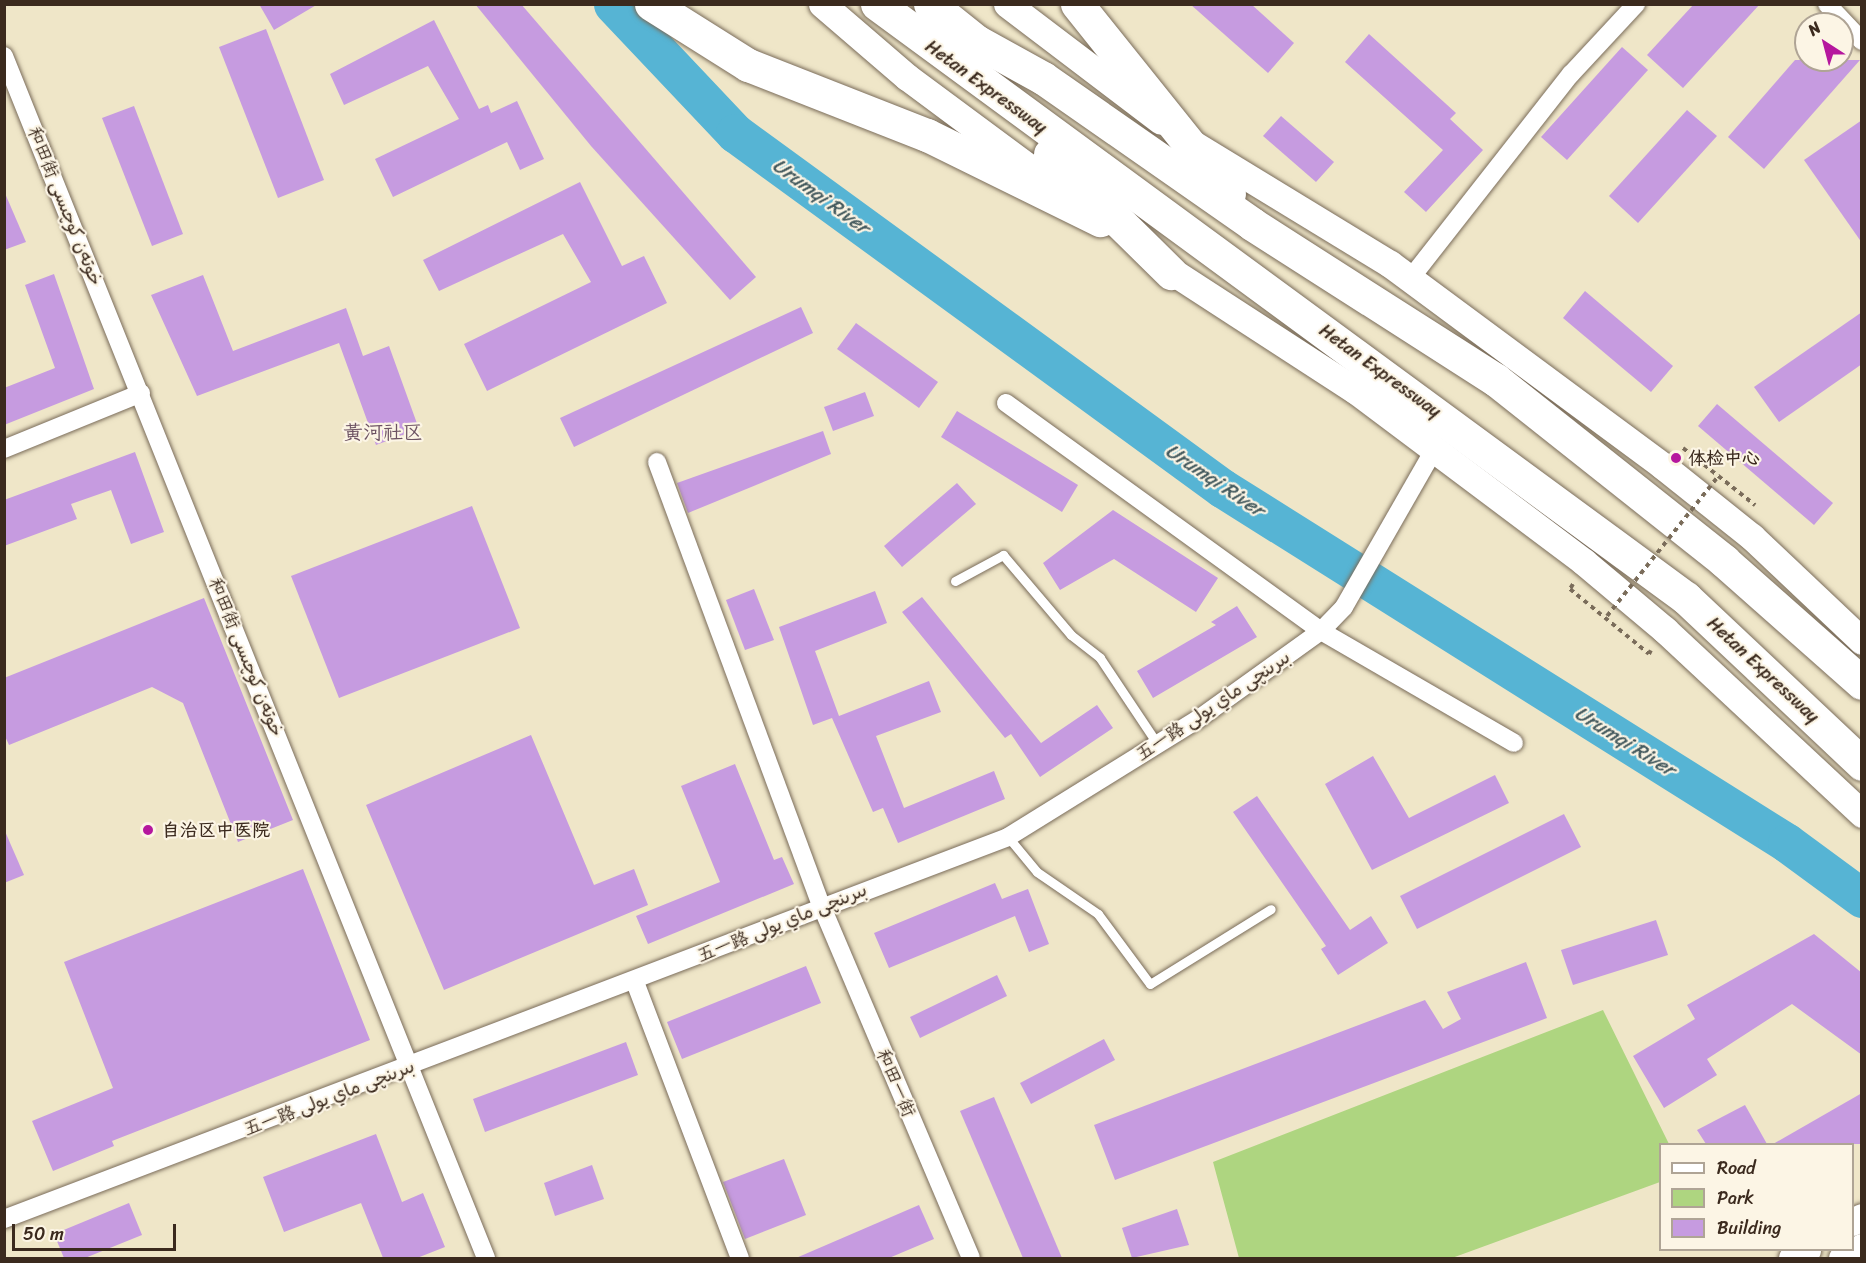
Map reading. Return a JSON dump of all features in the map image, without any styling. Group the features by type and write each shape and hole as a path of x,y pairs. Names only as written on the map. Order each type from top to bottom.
{"highway":[{"path":"651,4 748,65 927,135 1100,220"},
{"name":"Hetan Expressway","path":"877,4 974,79 1481,443 1686,598 1862,764"},
{"name":"Hetan Expressway","path":"930,4 976,41 1043,78 1252,224 1496,380 1724,561 1862,683"},
{"path":"1077,4 1252,224"},
{"path":"974,79 1171,273"}],"street":[{"path":"822,4 907,77 1171,273 1356,390 1434,450 1665,630 1862,813"},
{"path":"1007,4 1183,138 1410,279 1752,537 1862,641"},
{"path":"1410,279 1572,74 1636,4"},
{"path":"1827,4 1862,41"},
{"name":"和田街 خوتەن كوچىسى","path":"4,56 486,1258"},
{"path":"4,449 141,393"},
{"path":"1006,403 1321,632 1514,744"},
{"name":"五一路 بىرىنچى ماي يولى","path":"4,1220 410,1068 1008,837 1158,745 1321,632 1344,607 1404,511 1434,450"},
{"name":"和田一街","path":"657,462 822,907 971,1258"},
{"path":"635,982 740,1258"},
{"path":"1842,1258 1862,1247"}],"lane":[{"path":"955,581 1003,555 1071,635 1100,658 1158,745"},
{"path":"1008,837 1037,872 1098,914 1149,984 1271,909"}],"path":[{"path":"1676,443 1719,475 1761,511"},
{"path":"1607,616 1719,475"},
{"path":"1570,589 1607,616 1649,654"}],"green space":[{"path":"1603,1010 1669,1143 1659,1143 1659,1182 1452,1258 1239,1258 1213,1162"}],"building":[{"path":"259,4 318,4 274,30"},
{"path":"475,4 521,4 756,277 730,300 591,146"},
{"path":"1190,4 1251,4 1294,43 1268,73"},
{"path":"1694,4 1760,4 1683,88 1647,55"},
{"path":"434,20 479,109 488,105 491,113 517,101 544,159 520,170 507,142 393,197 375,159 459,119 428,66 344,105 330,74"},
{"path":"266,29 324,180 278,198 219,47"},
{"path":"1369,34 1456,113 1450,119 1483,150 1426,212 1404,192 1443,150 1345,62"},
{"path":"1622,47 1648,70 1567,160 1541,137"},
{"path":"1794,61 1794,72 1849,72 1764,169 1728,137"},
{"path":"134,106 183,234 152,246 102,118"},
{"path":"1687,110 1717,136 1638,223 1609,196"},
{"path":"1281,116 1334,162 1316,182 1263,136"},
{"path":"1862,120 1862,243 1804,160"},
{"path":"580,182 622,266 644,256 667,303 487,391 464,344 591,282 563,234 439,291 423,260"},
{"path":"4,191 26,242 4,250"},
{"path":"54,274 94,389 4,425 4,388 55,368 25,285"},
{"path":"203,275 233,351 346,308 363,356 389,346 419,429 376,445 339,343 197,396 151,295"},
{"path":"1585,291 1673,366 1651,392 1563,318"},
{"path":"801,307 813,333 574,447 560,418"},
{"path":"1862,312 1862,364 1779,422 1754,387"},
{"path":"856,323 938,382 919,408 837,349"},
{"path":"865,392 874,416 833,431 824,407"},
{"path":"1717,404 1833,503 1814,525 1698,426"},
{"path":"957,411 1078,485 1062,512 941,437"},
{"path":"823,431 831,454 688,513 677,483"},
{"path":"135,452 164,532 131,544 111,490 71,504 77,519 4,546 4,500"},
{"path":"957,483 976,504 902,567 884,546"},
{"path":"472,506 520,628 339,698 291,576"},
{"path":"1113,510 1218,578 1196,612 1114,559 1060,590 1043,563"},
{"path":"754,589 774,640 745,650 726,600"},
{"path":"875,591 887,623 815,651 839,716 929,681 941,712 876,736 904,808 994,771 1005,799 898,843 883,808 873,812 832,718 813,725 779,627"},
{"path":"922,597 1041,743 1097,705 1113,728 1040,777 1011,734 1005,738 902,612"},
{"path":"204,598 293,820 238,842 183,703 152,687 9,745 4,734 4,678"},
{"path":"1237,606 1257,637 1153,698 1137,671 1216,625 1211,622"},
{"path":"531,735 594,885 634,869 648,905 444,990 366,805"},
{"path":"1373,756 1409,818 1495,775 1509,803 1372,870 1325,784"},
{"path":"735,764 774,860 782,857 794,884 648,944 636,916 720,882 681,786"},
{"path":"1257,796 1350,930 1371,916 1388,943 1338,975 1321,949 1326,946 1233,812"},
{"path":"1564,814 1581,847 1417,929 1400,896"},
{"path":"4,829 24,875 4,883"},
{"path":"303,869 370,1040 112,1141 114,1146 53,1171 32,1121 113,1088 64,962"},
{"path":"995,883 1002,899 1028,889 1049,944 1029,952 1015,916 889,968 874,933"},
{"path":"1656,920 1668,955 1573,985 1561,950"},
{"path":"1814,934 1862,973 1862,1055 1792,1004 1707,1059 1717,1075 1664,1108 1633,1056 1695,1019 1687,1005"},
{"path":"1526,962 1547,1018 1115,1180 1094,1125 1425,1000 1443,1029 1461,1019 1447,992"},
{"path":"806,966 821,1003 682,1059 667,1022"},
{"path":"997,975 1007,996 920,1038 910,1017"},
{"path":"1104,1039 1115,1060 1031,1104 1020,1083"},
{"path":"626,1042 638,1075 485,1132 473,1099"},
{"path":"1862,1093 1862,1144 1775,1143"},
{"path":"994,1097 1062,1258 1023,1258 960,1111"},
{"path":"1745,1105 1766,1143 1705,1143 1697,1130"},
{"path":"376,1134 402,1202 423,1193 445,1247 417,1258 383,1258 361,1203 284,1232 263,1177"},
{"path":"784,1159 806,1215 745,1239 723,1182"},
{"path":"592,1165 604,1199 555,1216 544,1183"},
{"path":"129,1203 142,1235 85,1258 64,1258 54,1234"},
{"path":"919,1205 934,1239 889,1258 796,1258"},
{"path":"1177,1209 1189,1245 1132,1258 1122,1228"}],"waterway":[{"name":"Urumqi River","path":"613,4 735,133 1222,488 1787,843 1862,898"}],"place":[{"name":"体检中心","path":"1676,458"},
{"name":"自治区中医院","path":"148,830"}],"district":[{"name":"黄河社区","path":"383,432"}]}
